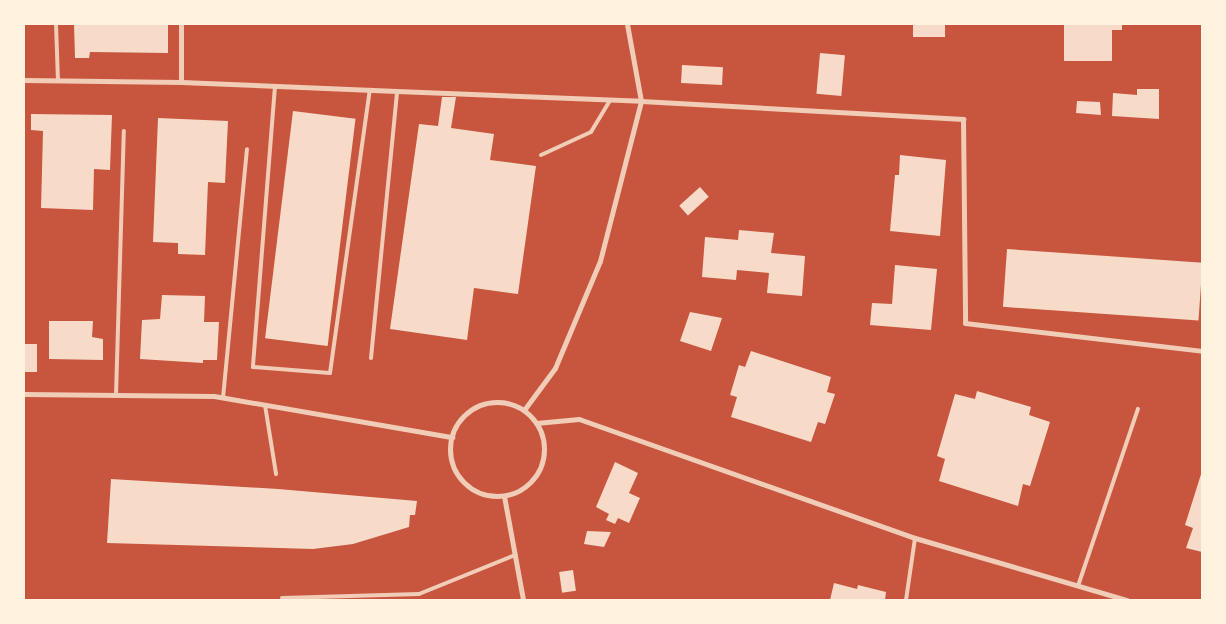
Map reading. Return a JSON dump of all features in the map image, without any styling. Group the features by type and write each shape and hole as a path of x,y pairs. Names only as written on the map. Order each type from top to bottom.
{"street":[{"path":"181,82 182,24"},
{"path":"524,410 555,368 600,262 641,101 627,24"},
{"path":"24,80 181,82 641,101 963,119 966,323 1202,351"},
{"path":"24,394 223,398 452,437"},
{"path":"496,402 510,404 524,410 536,423 543,445 540,468 531,482 519,491 504,496 488,495 474,490 462,480 454,467 450,452 452,437 458,423 468,412 481,405 496,402"},
{"path":"536,423 580,419 915,538 1127,600"},
{"path":"504,496 522,600"}],"lane":[{"path":"56,24 58,81"},
{"path":"275,86 253,368 330,373 370,90"},
{"path":"371,358 397,91"},
{"path":"541,155 591,132 610,100"},
{"path":"116,395 124,131"},
{"path":"223,398 247,149"},
{"path":"265,405 276,474"},
{"path":"1078,586 1138,409"},
{"path":"906,600 915,538"},
{"path":"282,598 419,594 514,555"}],"building":[{"path":"74,24 168,24 168,53 90,52 89,58 75,58"},
{"path":"913,24 945,24 945,37 913,37"},
{"path":"1064,24 1122,24 1122,30 1112,30 1112,61 1064,61"},
{"path":"820,53 845,55 841,96 816,94"},
{"path":"682,65 723,67 722,85 681,83"},
{"path":"1137,89 1159,89 1159,119 1112,116 1113,93 1137,95"},
{"path":"442,97 456,97 451,128 494,134 490,160 536,166 518,294 474,288 467,340 390,329 419,124 438,126"},
{"path":"1077,101 1100,102 1101,115 1076,113"},
{"path":"293,111 356,119 328,346 265,338"},
{"path":"31,114 112,115 110,170 94,169 93,210 41,208 43,131 31,130"},
{"path":"158,118 228,121 225,183 208,182 205,255 178,254 178,243 153,242"},
{"path":"900,155 946,160 940,236 890,231 895,175 899,175"},
{"path":"700,187 709,197 688,215 679,206"},
{"path":"739,230 774,233 771,253 805,256 802,296 767,293 769,273 737,270 736,280 702,277 705,237 738,240"},
{"path":"1007,249 1202,263 1198,321 1003,307"},
{"path":"895,265 937,269 931,330 870,325 872,303 892,304"},
{"path":"162,295 205,296 204,322 219,322 217,360 203,360 203,363 140,359 142,320 160,319"},
{"path":"690,312 722,318 711,351 680,341"},
{"path":"49,321 93,321 92,337 103,339 103,360 49,359"},
{"path":"24,344 37,344 37,372 24,372"},
{"path":"751,351 831,377 827,392 835,394 825,424 818,422 811,442 731,417 737,397 730,395 739,365 745,367"},
{"path":"977,391 1031,407 1029,415 1050,422 1030,486 1023,484 1018,506 939,481 945,459 937,456 955,394 975,399"},
{"path":"615,462 638,473 629,493 640,498 629,523 618,518 615,524 606,520 609,514 596,507"},
{"path":"1202,471 1202,552 1186,548 1193,528 1185,525"},
{"path":"111,479 278,489 417,501 415,515 410,515 409,527 353,544 313,549 107,543"},
{"path":"587,531 611,532 604,547 584,544"},
{"path":"573,570 576,591 562,593 559,572"},
{"path":"834,583 857,589 858,585 886,592 885,600 830,600"}]}
